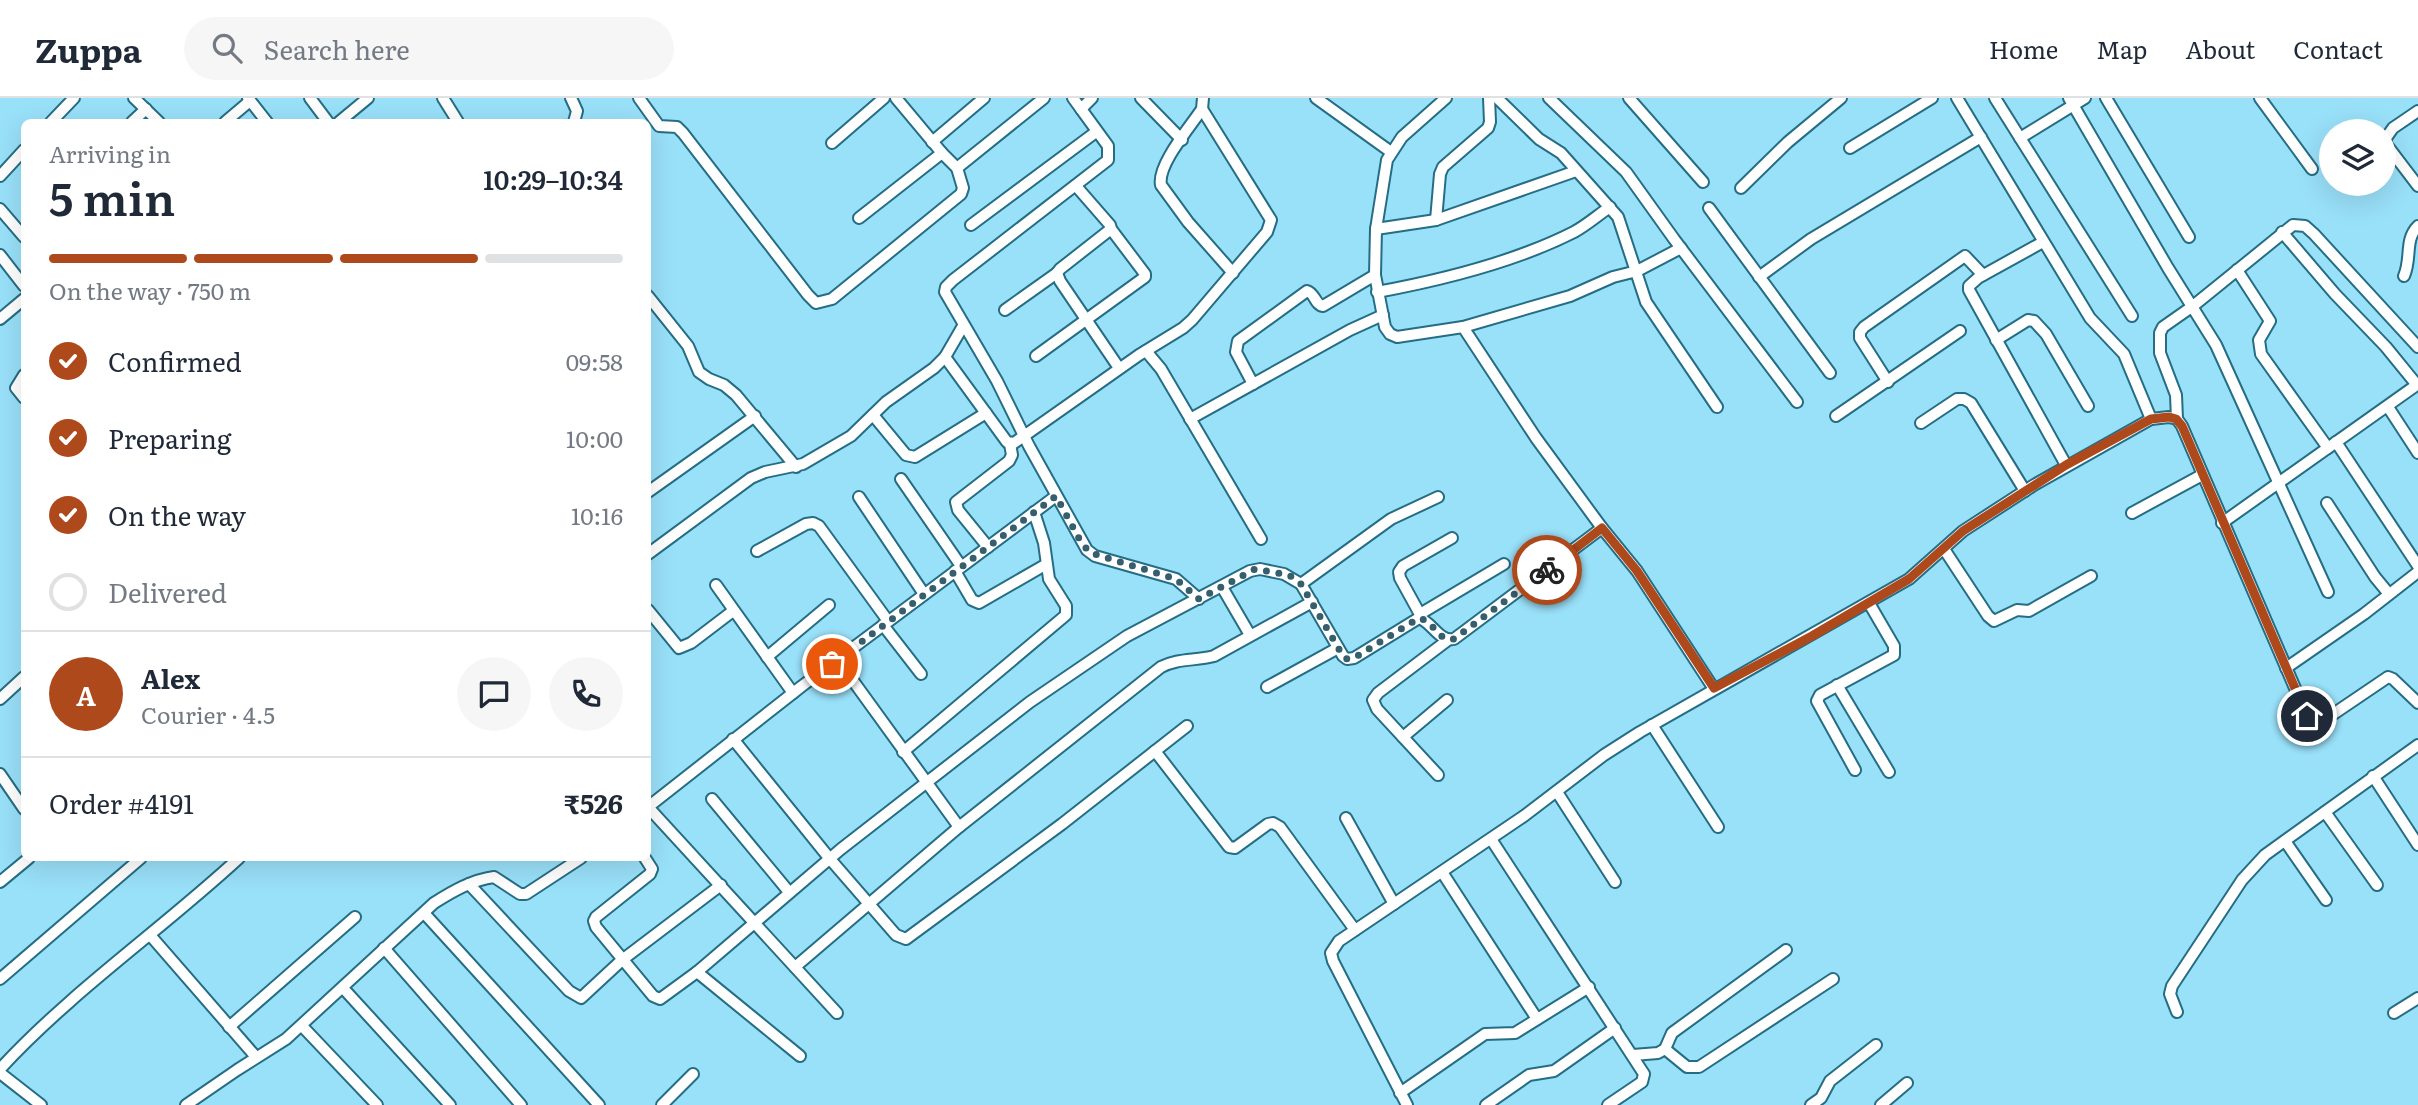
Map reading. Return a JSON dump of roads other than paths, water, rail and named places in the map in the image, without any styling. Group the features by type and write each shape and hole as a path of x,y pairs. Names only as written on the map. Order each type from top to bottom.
{"street":[{"path":"54,119 74,98"},
{"path":"134,98 156,119"},
{"path":"343,119 368,98"},
{"path":"443,98 456,119"},
{"path":"571,98 577,111 575,119"},
{"path":"639,98 659,125 677,127 683,133 807,295 816,303 832,299 961,194 963,188 957,168 896,98"},
{"path":"832,143 884,98"},
{"path":"932,142 984,98"},
{"path":"957,168 1044,98"},
{"path":"1073,98 1108,146 1108,160 949,283 945,292 997,381 1082,544 1091,553 1176,579 1199,599"},
{"path":"1081,109 1092,98"},
{"path":"1141,98 1182,140"},
{"path":"1316,98 1391,152"},
{"path":"1446,98 1402,137 1391,152 1384,173 1376,229 1375,275 1388,332 1397,337 1463,327 1550,303 1613,277 1637,271 1681,248"},
{"path":"1436,220 1441,171 1446,162 1489,125 1489,98"},
{"path":"1497,98 1539,139 1561,153 1610,207 1621,223 1646,302 1717,407"},
{"path":"1549,98 1620,165 1797,402"},
{"path":"1629,98 1703,182"},
{"path":"1741,188 1841,98"},
{"path":"1850,148 1932,98"},
{"path":"1957,98 2090,318 2124,354 2151,419"},
{"path":"1995,98 2132,316"},
{"path":"2020,138 2071,102 2085,98"},
{"path":"2106,98 2189,237"},
{"path":"2260,98 2312,169"},
{"path":"228,119 249,100 265,119"},
{"path":"315,100 326,119"},
{"path":"2071,102 2217,345 2328,592"},
{"path":"1010,444 1192,320 1233,273 1267,232 1271,220 1203,104 1161,172 1161,185 1188,222 1233,273"},
{"path":"135,119 146,109"},
{"path":"2418,111 2393,128 2386,138 2386,144 2418,186"},
{"path":"971,225 1096,132"},
{"path":"1759,277 1811,239 1980,136"},
{"path":"0,176 21,153"},
{"path":"859,218 942,153"},
{"path":"1376,229 1436,220 1576,171"},
{"path":"1036,356 1146,276 1110,225 1076,186"},
{"path":"1377,292 1427,282 1503,260 1576,231 1610,207"},
{"path":"1709,208 1830,373"},
{"path":"0,209 21,230"},
{"path":"2418,347 2305,226 2293,225 2163,327 2160,333 2160,353 2176,395 2176,419 2307,716 2318,723 2388,677 2418,703"},
{"path":"2404,276 2410,258 2409,241 2418,226"},
{"path":"1005,310 1058,273 1059,269 1111,229"},
{"path":"2222,523 2417,385 2283,232"},
{"path":"2043,242 1983,275 1969,286 1969,290 2066,465"},
{"path":"0,255 21,282"},
{"path":"1888,382 1860,338 1864,327 1965,256 1983,275"},
{"path":"2237,270 2270,321 2259,340 2261,354 2332,445 2418,566"},
{"path":"1058,273 1060,281 1119,369"},
{"path":"1253,384 1236,352 1238,341 1307,291 1323,306 1375,275"},
{"path":"651,300 688,346 699,372 724,385 755,416 796,467"},
{"path":"0,319 21,302"},
{"path":"1190,419 1382,315"},
{"path":"1996,340 2028,320 2034,321 2046,334 2088,406"},
{"path":"651,552 751,478 765,472 796,467 851,436 897,394 923,377 945,357 963,326"},
{"path":"1463,327 1536,438 1637,571 1714,688"},
{"path":"1836,415 1960,331"},
{"path":"1146,351 1161,369 1261,539"},
{"path":"945,357 1010,444 1012,454 1009,461 956,502 958,510 988,547"},
{"path":"21,380 16,388 21,394"},
{"path":"1921,423 1957,399 1972,403 2025,491"},
{"path":"2388,407 2418,453"},
{"path":"873,415 906,455 915,457 986,413"},
{"path":"651,490 755,416"},
{"path":"1407,1105 1333,961 1331,953 1334,947 1355,930 1491,839 1604,755 1714,688 1909,579 1963,531 2066,465 2151,419 2176,419"},
{"path":"2132,513 2202,475"},
{"path":"901,480 958,569 972,600 979,603 1045,565"},
{"path":"651,805 793,693 1056,496"},
{"path":"859,497 924,594"},
{"path":"1301,584 1391,519 1438,497"},
{"path":"2327,503 2375,578 2389,594"},
{"path":"903,752 1065,618 1066,606 1049,579 1044,543 1034,512"},
{"path":"757,551 806,524 819,526 922,674"},
{"path":"1438,775 1377,709 1373,700 1378,693 1448,640 1454,639 1602,528"},
{"path":"1448,640 1421,616 1399,572 1403,566 1452,538"},
{"path":"1944,549 1994,621 2017,610 2029,611 2091,576"},
{"path":"647,861 652,869 650,874 596,916 594,921 622,960 653,996 660,999 697,972 830,859 1030,702 1116,643 1255,569 1289,575 1301,584 1347,659 1354,658 1504,564"},
{"path":"2286,668 2418,572"},
{"path":"716,585 793,693"},
{"path":"1222,587 1250,635"},
{"path":"796,967 959,827 1161,667 1177,660 1214,656 1312,603"},
{"path":"1855,770 1817,701 1820,695 1894,655 1894,646 1869,603"},
{"path":"767,657 829,605"},
{"path":"651,614 679,648 691,643 733,611"},
{"path":"1266,687 1338,648"},
{"path":"838,660 959,827"},
{"path":"0,699 21,680"},
{"path":"1837,685 1889,772"},
{"path":"1403,737 1447,700"},
{"path":"1652,725 1718,827"},
{"path":"733,739 830,859 902,939 910,938 1187,726"},
{"path":"2176,1012 2170,994 2172,986 2242,880 2265,855 2418,745"},
{"path":"1155,751 1229,846 1235,848 1268,824 1273,823 1280,827 1355,930"},
{"path":"0,774 21,804"},
{"path":"2373,776 2418,845"},
{"path":"1557,792 1615,882"},
{"path":"712,799 789,892"},
{"path":"651,810 838,1013"},
{"path":"2325,811 2377,885"},
{"path":"1346,818 1394,904"},
{"path":"1491,839 1644,1074 1643,1080 1608,1105"},
{"path":"2285,841 2326,900"},
{"path":"0,882 25,861"},
{"path":"0,979 138,861"},
{"path":"41,1105 0,1071 56,1014 236,861"},
{"path":"186,1105 302,1026 434,903 468,884 495,877 520,894 526,894 576,861"},
{"path":"1442,872 1537,1019"},
{"path":"468,884 578,998 583,998 622,960 721,884"},
{"path":"424,914 599,1105"},
{"path":"229,1027 355,917"},
{"path":"150,935 257,1057"},
{"path":"384,948 521,1105"},
{"path":"1633,1055 1658,1053 1665,1049 1672,1033 1786,950"},
{"path":"697,972 800,1056"},
{"path":"1665,1049 1687,1067 1699,1068 1833,979"},
{"path":"1400,1093 1485,1034 1512,1034 1589,987"},
{"path":"343,988 450,1105"},
{"path":"2394,1013 2418,998"},
{"path":"302,1026 377,1105"},
{"path":"1486,1105 1529,1075 1554,1070 1615,1028"},
{"path":"1811,1105 1821,1098 1830,1081 1876,1045"},
{"path":"662,1105 694,1074"},
{"path":"1881,1105 1907,1083"}]}
